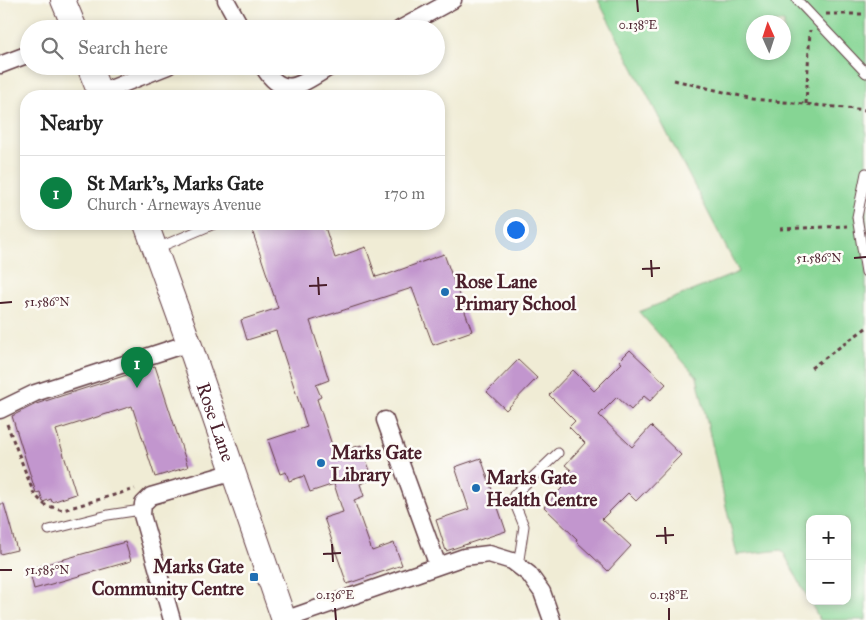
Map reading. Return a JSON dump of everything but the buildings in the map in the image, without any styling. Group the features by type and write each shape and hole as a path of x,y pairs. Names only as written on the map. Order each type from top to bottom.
{"street":[{"path":"63,0 71,20"},
{"path":"226,0 237,20"},
{"path":"416,20 453,0"},
{"path":"0,65 20,57"},
{"path":"93,75 99,90"},
{"path":"110,90 146,75"},
{"path":"268,75 277,85 286,88 315,75"},
{"name":"Rose Lane","path":"148,230 284,620"},
{"path":"0,410 35,393 189,343"},
{"path":"385,420 438,566"},
{"path":"172,620 141,510 143,504 151,496 234,472"},
{"path":"284,620 464,557 489,554 512,561 529,574 542,592 552,620"}],"lane":[{"path":"796,0 866,73"},
{"path":"866,173 857,217 866,272"},
{"path":"155,249 200,230"},
{"path":"518,566 524,526 513,499 514,495 558,453"},
{"path":"49,530 108,515 141,510"}],"path":[{"path":"674,80 753,99 866,110"},
{"path":"780,229 859,226"},
{"path":"811,368 866,328"},
{"path":"0,410 34,494 45,505 63,510 137,488"}],"green space":[{"path":"598,0 866,0 866,620 820,620 812,605 851,605 851,515 806,515 806,594 782,550 737,555 697,377 639,312 739,272"}],"place":[{"name":"Rose Lane Primary School","path":"445,292"},
{"name":"St Mark's, Marks Gate","path":"137,388"},
{"name":"Marks Gate Library","path":"321,463"},
{"name":"Marks Gate Health Centre","path":"476,488"},
{"name":"Marks Gate Community Centre","path":"254,577"}]}
